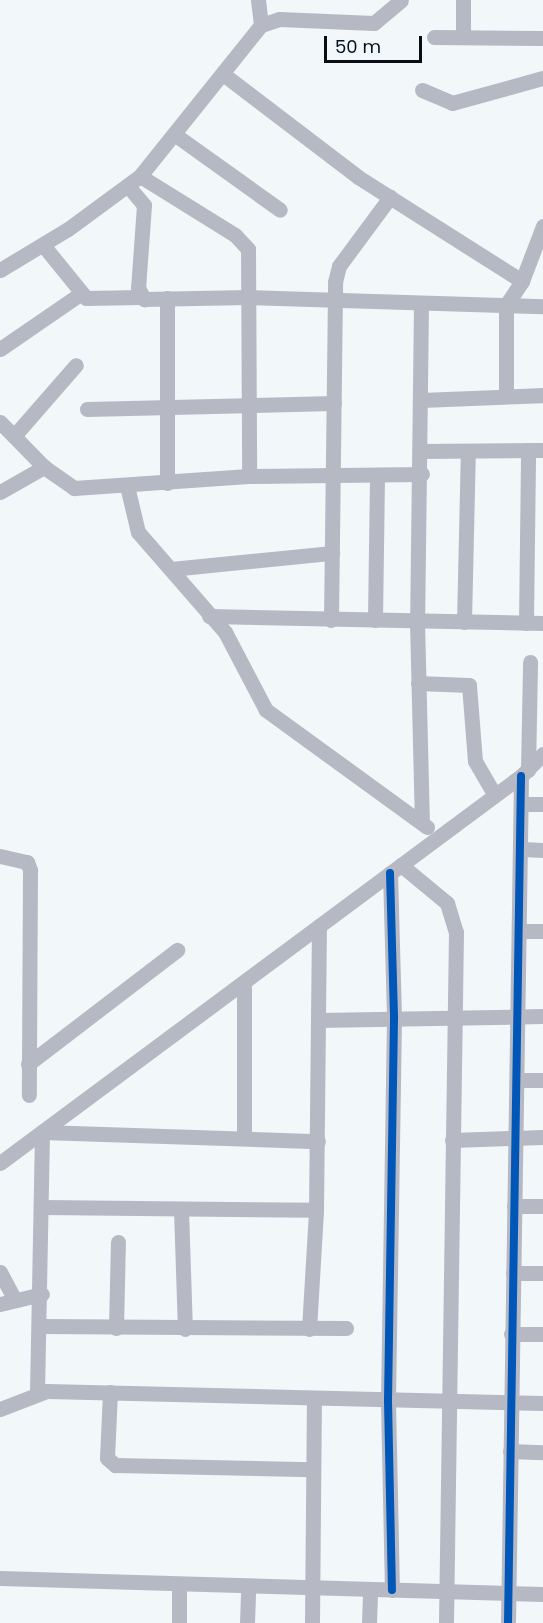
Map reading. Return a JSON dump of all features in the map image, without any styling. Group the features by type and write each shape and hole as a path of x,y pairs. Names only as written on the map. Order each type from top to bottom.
{"street":[{"path":"258,0 261,26"},
{"path":"0,270 43,245 134,181 261,26 279,19 374,23 400,0"},
{"path":"463,0 463,37"},
{"path":"434,36 543,38"},
{"path":"223,74 390,197 522,280"},
{"path":"422,90 452,103 543,78"},
{"path":"174,134 280,210"},
{"path":"134,181 243,241 250,256 249,476"},
{"path":"134,181 144,205 141,297"},
{"path":"331,620 335,299 339,266 390,197"},
{"path":"506,396 506,305 522,280 543,226"},
{"path":"43,245 80,294 93,299 249,297 543,306"},
{"path":"0,349 80,294"},
{"path":"167,298 167,483"},
{"path":"421,304 422,474 417,621 422,823"},
{"path":"14,436 76,365"},
{"path":"421,400 543,395"},
{"path":"87,409 249,403 334,403"},
{"path":"0,422 44,467 74,488 249,476 422,474"},
{"path":"421,450 535,450 526,623"},
{"path":"464,622 468,450"},
{"path":"0,492 44,467"},
{"path":"375,620 377,475"},
{"path":"127,486 138,532 228,636 266,710 439,836"},
{"path":"171,569 332,553"},
{"path":"210,616 543,623"},
{"path":"508,1623 522,804 530,663"},
{"path":"418,684 469,685 475,761 495,795"},
{"path":"0,1163 525,773 543,754"},
{"path":"522,804 543,804"},
{"path":"522,849 543,850"},
{"path":"0,856 27,862 30,870 29,1095"},
{"path":"392,1590 387,1401 396,869"},
{"path":"396,869 453,912 456,932 452,1019 450,1402 446,1623"},
{"path":"309,1329 318,1141 319,926"},
{"path":"521,931 543,931"},
{"path":"28,1064 177,950"},
{"path":"244,983 244,1138"},
{"path":"319,1020 543,1016"},
{"path":"517,1080 543,1080"},
{"path":"42,1132 318,1141"},
{"path":"37,1393 42,1326 42,1132"},
{"path":"452,1140 543,1137"},
{"path":"514,1206 543,1206"},
{"path":"42,1207 316,1210"},
{"path":"181,1210 186,1329"},
{"path":"116,1328 118,1242"},
{"path":"0,1272 7,1301 42,1294"},
{"path":"513,1273 543,1273"},
{"path":"42,1326 186,1329 346,1328"},
{"path":"512,1334 543,1334"},
{"path":"110,1392 107,1458 115,1465 313,1469"},
{"path":"0,1408 37,1393 110,1392 314,1400 543,1403"},
{"path":"312,1623 314,1400"},
{"path":"510,1452 543,1452"},
{"path":"0,1578 312,1589 447,1590 543,1594"},
{"path":"179,1585 179,1623"},
{"path":"248,1587 248,1623"},
{"path":"369,1623 370,1589"}],"cycle path":[{"path":"508,1623 521,776"},
{"path":"390,873 394,1019 388,1401 392,1590"}]}
